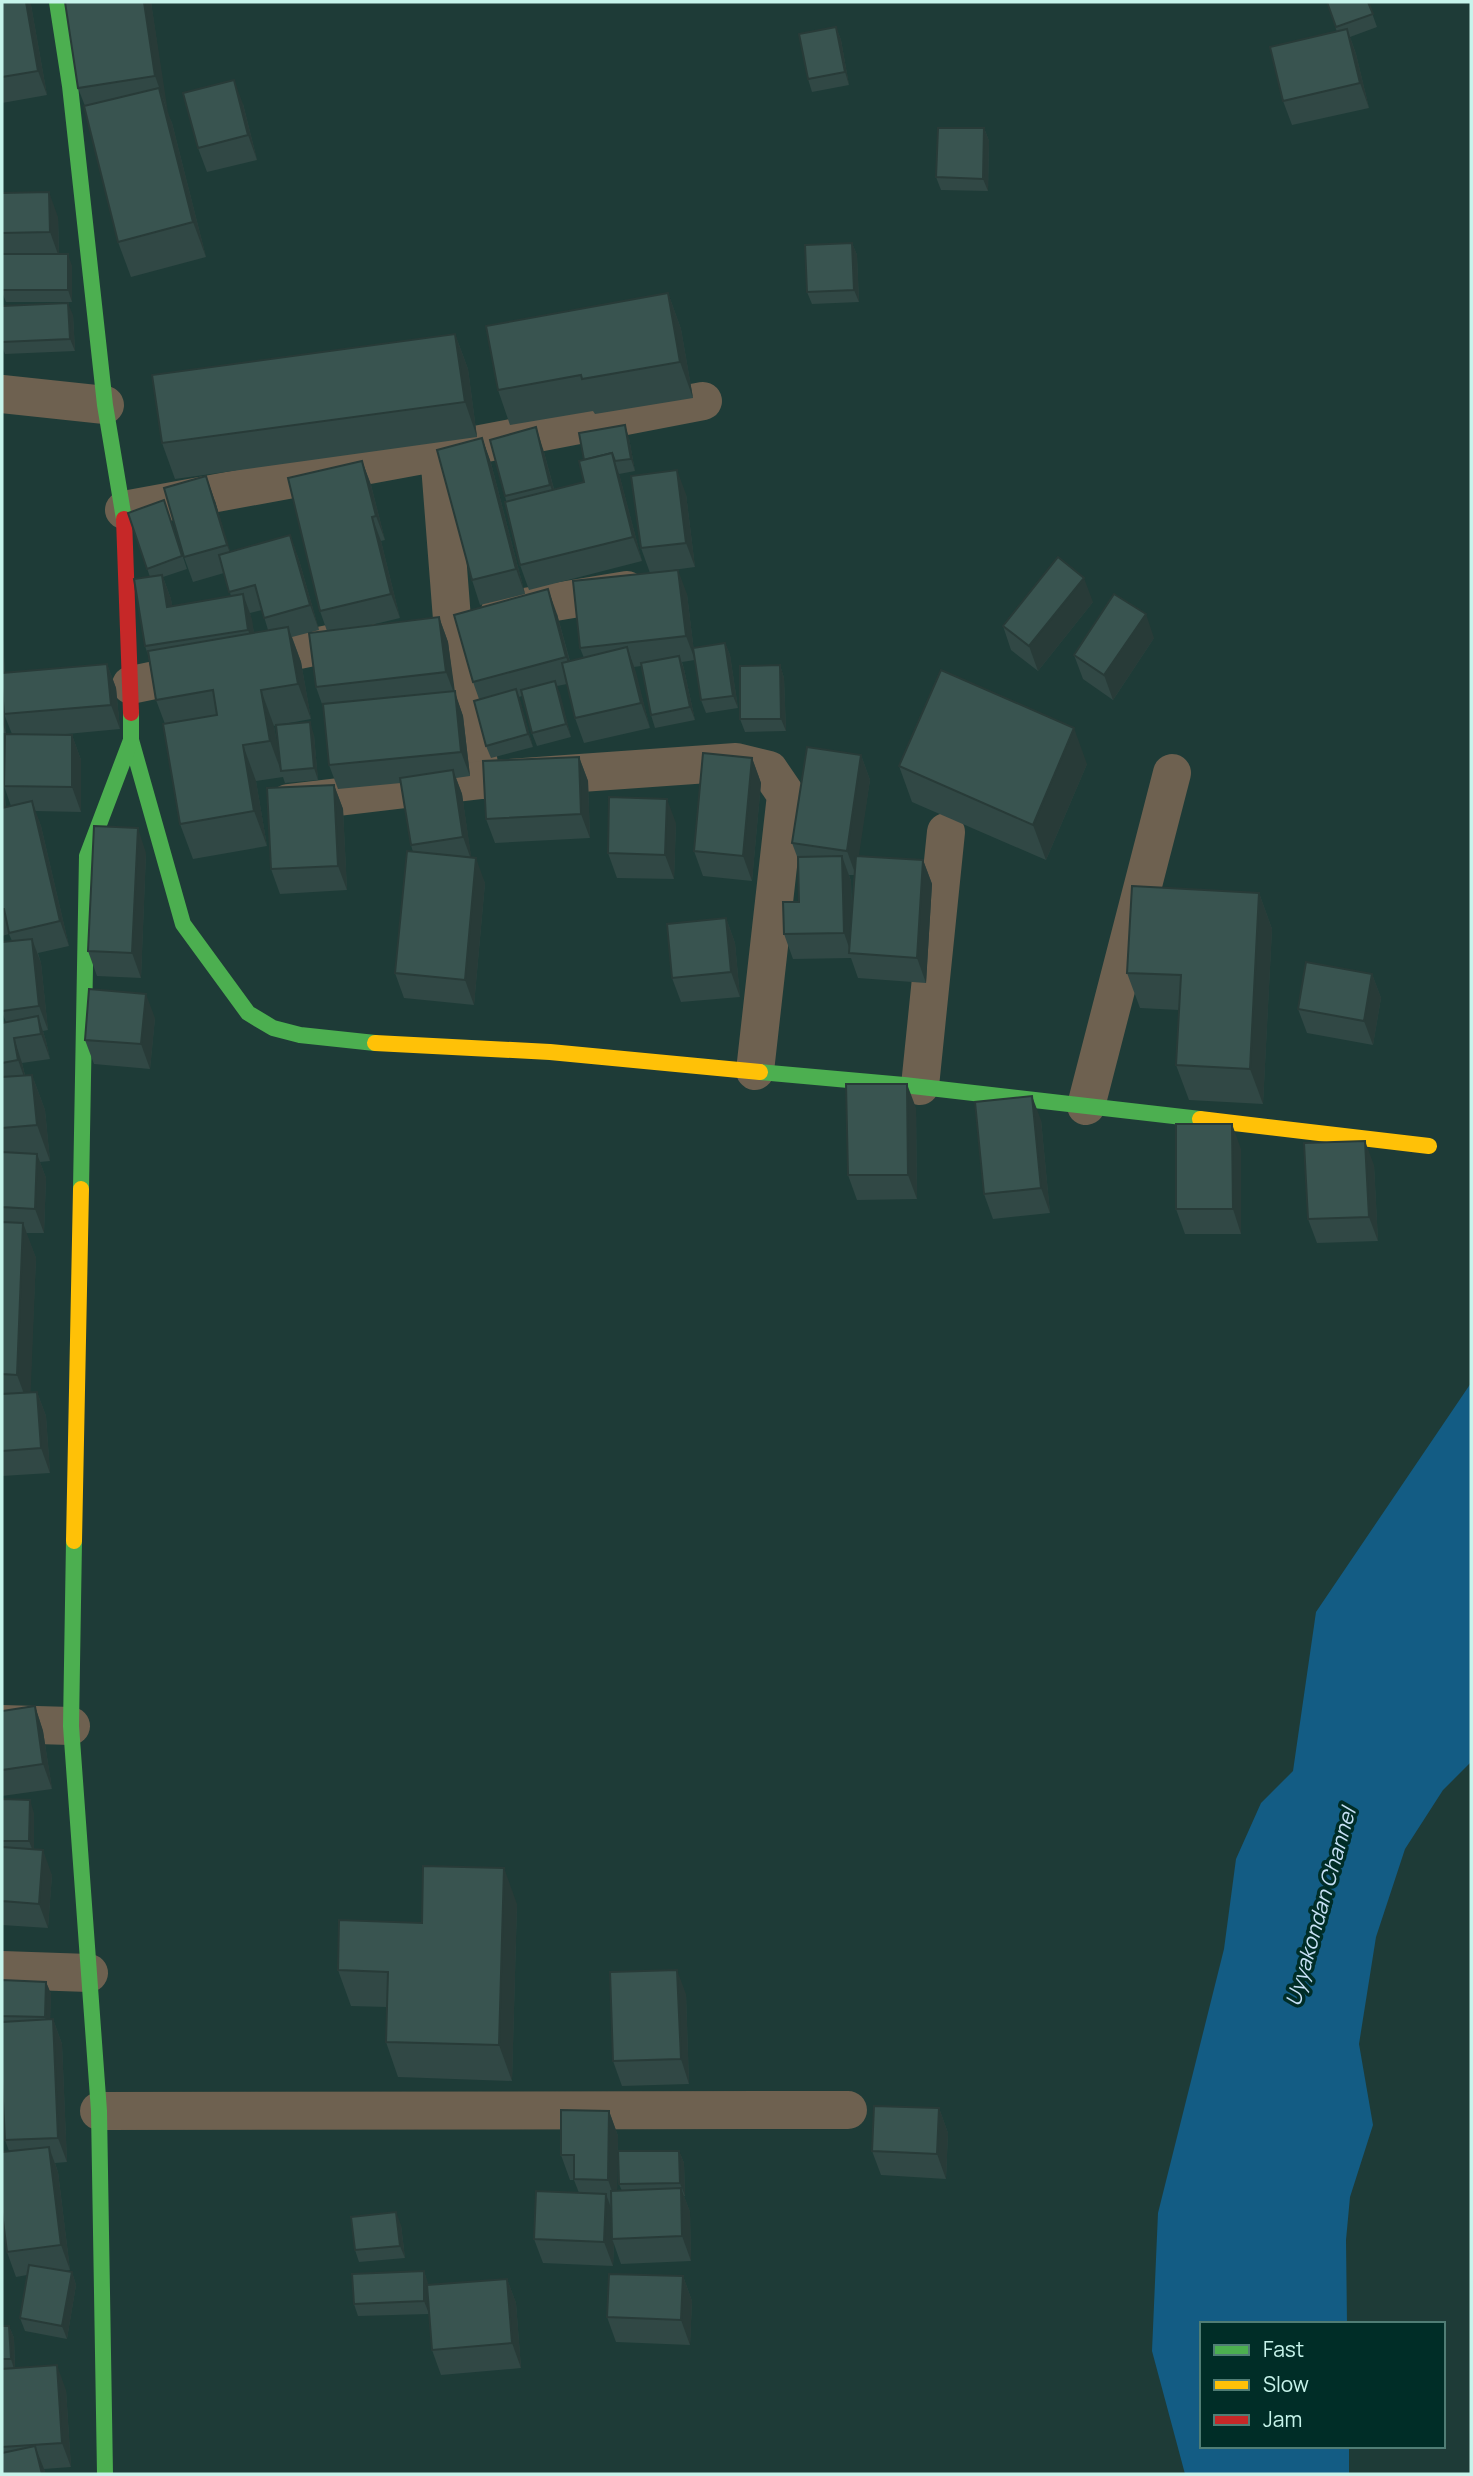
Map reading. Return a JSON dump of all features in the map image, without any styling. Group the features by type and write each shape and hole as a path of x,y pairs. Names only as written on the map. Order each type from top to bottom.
{"street":[{"path":"57,2 70,86 105,405 124,510 131,740 183,924 248,1013 273,1028 300,1035 352,1042 550,1052 920,1086 1429,1146"},
{"path":"2,394 105,405"},
{"path":"124,510 703,401"},
{"path":"439,452 452,619 481,780"},
{"path":"131,685 452,619 663,584"},
{"path":"105,2474 99,2111 71,1726 87,856 131,740"},
{"path":"275,804 481,780 736,762 769,769 786,795 755,1071"},
{"path":"1086,1106 1172,773"},
{"path":"920,1086 946,832"},
{"path":"2,1724 71,1726"},
{"path":"2,1970 89,1973"},
{"path":"99,2111 848,2110"}],"water":[{"name":"Uyyakondan Channel","path":"1471,1383 1471,1762 1443,1790 1405,1849 1376,1937 1359,2044 1373,2125 1350,2197 1346,2240 1347,2322 1200,2322 1200,2448 1349,2448 1349,2474 1185,2474 1152,2351 1158,2213 1224,1949 1236,1859 1261,1803 1293,1771 1316,1612"}],"building":[{"path":"2,2 26,2 38,71 2,77"},
{"path":"65,2 144,2 155,76 78,88"},
{"path":"1327,2 1368,2 1373,14 1336,27"},
{"path":"836,27 845,72 808,79 799,34"},
{"path":"1347,29 1360,83 1283,101 1270,47"},
{"path":"234,80 248,135 198,148 183,93"},
{"path":"159,88 193,222 118,242 84,106"},
{"path":"938,128 984,128 983,179 936,177"},
{"path":"49,192 50,232 2,233 2,193"},
{"path":"852,243 854,290 807,292 805,245"},
{"path":"2,254 68,254 68,290 2,290"},
{"path":"668,293 680,362 582,379 581,375 498,390 486,326"},
{"path":"68,303 70,339 2,342 2,306"},
{"path":"455,334 465,402 162,443 152,375"},
{"path":"625,425 631,459 615,461 612,453 584,460 579,433"},
{"path":"536,427 550,485 505,496 490,440"},
{"path":"482,438 516,569 472,580 437,450"},
{"path":"612,453 633,537 520,565 505,502 584,482 579,461"},
{"path":"362,461 376,516 372,517 391,594 320,611 288,478"},
{"path":"677,470 686,543 641,548 631,476"},
{"path":"206,476 227,545 184,557 164,488"},
{"path":"164,500 182,556 147,569 128,513"},
{"path":"290,535 310,605 264,618 255,585 229,592 219,555"},
{"path":"1058,557 1084,578 1029,646 1003,626"},
{"path":"678,570 686,636 580,648 573,581"},
{"path":"162,575 167,607 243,594 248,630 145,646 134,579"},
{"path":"548,589 566,657 473,682 454,615"},
{"path":"1114,594 1146,614 1104,675 1074,655"},
{"path":"439,617 446,672 316,687 309,633"},
{"path":"288,627 298,684 261,690 270,741 243,745 254,811 180,824 163,724 217,715 213,690 156,700 148,651"},
{"path":"725,643 733,696 701,700 693,648"},
{"path":"627,647 641,703 575,718 562,663"},
{"path":"679,656 690,707 651,715 641,663"},
{"path":"107,664 111,705 4,714 2,673"},
{"path":"780,665 781,719 740,719 740,666"},
{"path":"941,670 1074,728 1033,825 899,766"},
{"path":"555,681 566,724 532,733 521,690"},
{"path":"516,689 528,734 486,746 474,701"},
{"path":"455,691 461,752 329,765 323,704"},
{"path":"310,722 314,768 281,771 276,725"},
{"path":"5,734 72,735 72,787 4,786"},
{"path":"807,747 861,755 847,851 792,843"},
{"path":"703,753 752,758 743,856 694,851"},
{"path":"579,757 581,814 486,819 483,761"},
{"path":"453,770 463,837 411,845 400,778"},
{"path":"334,785 338,866 271,869 267,788"},
{"path":"609,797 667,799 665,855 608,853"},
{"path":"32,801 60,921 9,933 2,909 2,808"},
{"path":"94,826 138,828 132,953 88,951"},
{"path":"407,851 476,858 465,980 395,973"},
{"path":"842,856 844,933 784,934 783,902 799,902 798,857"},
{"path":"856,856 923,860 917,958 849,953"},
{"path":"1132,886 1259,893 1250,1069 1176,1065 1181,975 1127,973"},
{"path":"726,918 731,972 672,978 667,924"},
{"path":"32,939 39,1006 2,1011 2,942"},
{"path":"1306,962 1372,974 1364,1021 1298,1009"},
{"path":"89,989 146,994 141,1044 85,1040"},
{"path":"38,1016 41,1034 14,1038 18,1060 2,1063 2,1023"},
{"path":"32,1075 37,1125 2,1128 2,1077"},
{"path":"846,1084 907,1084 908,1175 848,1175"},
{"path":"1032,1096 1041,1188 984,1194 975,1102"},
{"path":"1176,1124 1232,1124 1233,1209 1176,1209"},
{"path":"1365,1141 1369,1217 1308,1219 1304,1143"},
{"path":"2,1152 37,1154 35,1209 2,1207"},
{"path":"2,1222 23,1223 17,1375 2,1374"},
{"path":"37,1392 41,1448 2,1451 2,1394"},
{"path":"35,1706 43,1764 2,1770 2,1711"},
{"path":"2,1799 30,1800 29,1841 2,1841"},
{"path":"2,1847 43,1850 39,1904 2,1901"},
{"path":"423,1866 504,1868 499,2045 386,2042 388,1972 338,1970 339,1920 422,1923"},
{"path":"677,1970 681,2059 613,2061 610,1972"},
{"path":"2,1980 46,1982 45,2017 2,2016"},
{"path":"53,2019 58,2138 5,2140 2,2022"},
{"path":"874,2106 939,2108 937,2154 872,2151"},
{"path":"561,2110 609,2111 608,2180 574,2179 574,2155 561,2155"},
{"path":"49,2147 61,2245 7,2252 2,2212 2,2152"},
{"path":"618,2151 679,2151 680,2183 619,2184"},
{"path":"681,2188 682,2236 612,2239 611,2191"},
{"path":"536,2191 606,2194 604,2242 534,2239"},
{"path":"396,2212 400,2246 355,2250 351,2217"},
{"path":"29,2265 72,2272 62,2326 20,2318"},
{"path":"424,2271 424,2301 354,2304 352,2274"},
{"path":"609,2274 683,2276 681,2320 607,2317"},
{"path":"507,2279 512,2343 432,2350 427,2285"},
{"path":"2,2326 9,2326 11,2359 2,2359"},
{"path":"57,2365 62,2443 2,2447 2,2369"},
{"path":"35,2446 42,2474 2,2474 2,2453"}],"traffic: fast":[{"path":"57,2 70,86 105,405 124,519"},
{"path":"81,1189 87,856 131,740 131,713"},
{"path":"131,740 183,924 248,1013 273,1028 300,1035 375,1043"},
{"path":"760,1072 904,1085 1200,1119"},
{"path":"74,1541 71,1726 99,2111 105,2474"}],"traffic: slow":[{"path":"375,1043 550,1052 760,1072"},
{"path":"1200,1119 1429,1146"},
{"path":"74,1541 81,1189"}],"traffic: jam":[{"path":"124,519 131,713"}]}
